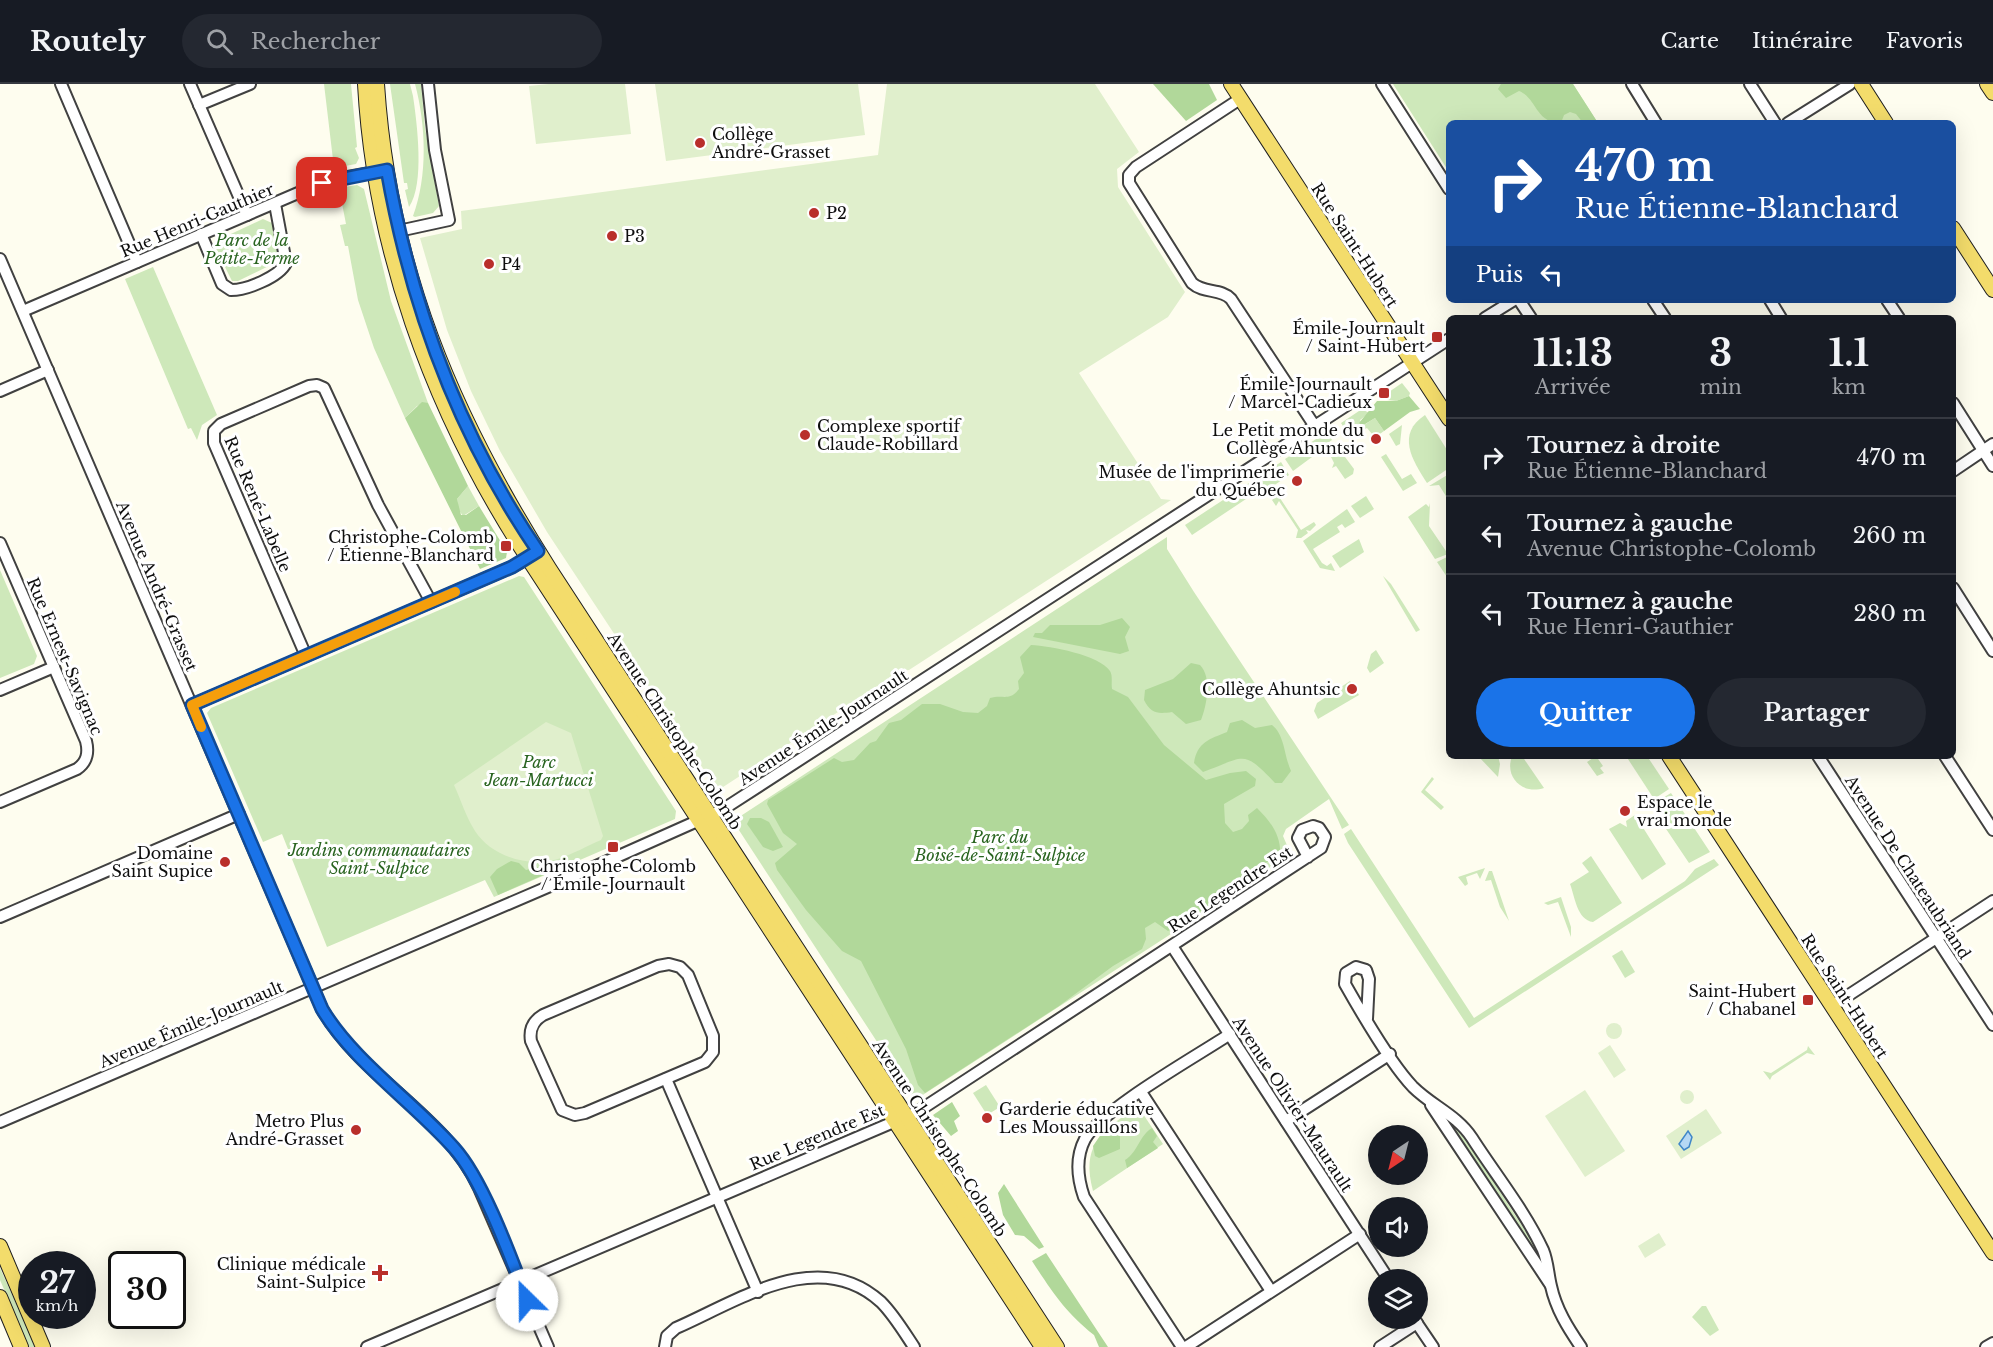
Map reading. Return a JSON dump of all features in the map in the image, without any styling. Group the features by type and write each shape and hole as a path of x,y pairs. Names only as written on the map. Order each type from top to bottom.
{"main road":[{"name":"Avenue Christophe-Colomb","path":"364,84 393,232 426,324 454,396 533,555 900,1119 1042,1347"},
{"name":"Avenue Christophe-Colomb","path":"377,84 381,171"},
{"path":"1861,84 1884,120"},
{"path":"1988,84 1993,93"},
{"name":"Rue Saint-Hubert","path":"1234,89 1446,414"},
{"path":"1956,233 1993,290"},
{"name":"Rue Saint-Hubert","path":"1671,759 1993,1253"},
{"name":"Avenue Christophe-Colomb","path":"900,1119 1057,1347"},
{"path":"0,1246 43,1347"},
{"path":"0,1298 21,1347"}],"street":[{"path":"61,84 137,262"},
{"path":"190,84 247,215"},
{"path":"200,105 250,84"},
{"path":"393,232 449,220 435,150 428,84"},
{"path":"1382,84 1446,184"},
{"path":"1632,84 1654,120"},
{"path":"1750,84 1773,120"},
{"path":"1793,120 1850,84"},
{"path":"1234,89 1136,167 1129,176 1129,183 1194,285 1226,294 1232,299 1314,425"},
{"name":"Rue Henri-Gauthier","path":"23,311 330,180 381,171"},
{"path":"201,234 222,284 231,290 244,288 276,273 285,266 287,254 275,204"},
{"name":"Avenue André-Grasset","path":"0,259 312,988 326,1015 339,1033 447,1141 465,1163 479,1188 548,1347"},
{"path":"1490,315 1509,303"},
{"name":"Avenue Émile-Journault","path":"0,1122 704,818 1446,341"},
{"path":"0,391 48,370"},
{"name":"Rue René-Labelle","path":"306,656 213,439 215,429 221,424 309,386 324,388 378,505 431,602"},
{"path":"1956,408 1993,466"},
{"path":"1956,469 1993,444"},
{"name":"Rue Ernest-Savignac","path":"0,543 86,741 86,759 75,770 0,802"},
{"path":"192,705 431,602 533,555"},
{"path":"1956,593 1993,651"},
{"path":"0,690 54,667"},
{"name":"Avenue De Chateaubriand","path":"1820,759 1993,1025"},
{"path":"1947,759 1993,830"},
{"path":"0,917 238,814"},
{"name":"Rue Legendre Est","path":"367,1347 900,1119 936,1100 1308,856"},
{"path":"1832,1006 1993,901"},
{"name":"Avenue Olivier-Maurault","path":"1172,946 1382,1269"},
{"path":"658,966 676,966 688,975 715,1046 712,1055 705,1062 666,1079 585,1113 568,1113 558,1105 532,1044 531,1027 543,1015 658,966"},
{"path":"1367,1019 1408,1082 1427,1099 1451,1115 1470,1136 1538,1240 1547,1262 1550,1285"},
{"path":"1230,1034 1141,1092 1092,1129 1079,1155 1078,1175 1084,1197 1096,1217 1184,1347 1360,1234"},
{"path":"1286,1121 1390,1054"},
{"path":"666,1079 758,1292"},
{"path":"1141,1092 1271,1292"},
{"path":"1427,1099 1550,1285 1562,1317 1577,1346"},
{"path":"665,1347 667,1336 673,1330 758,1292 806,1277 828,1277 850,1283 870,1293 887,1308 914,1347"},
{"path":"1380,1347 1405,1329"},
{"path":"1421,1329 1433,1347"},
{"path":"1986,1347 1993,1343"}],"green space":[{"path":"324,84 351,84 357,147 355,148 359,158 356,164 334,168"},
{"path":"390,84 410,84 413,96 418,137 418,169 414,197 409,207 405,190 408,189 407,183 404,183"},
{"path":"415,84 421,84 425,128 439,206 433,213 415,217 413,216 421,184 424,150 419,100"},
{"path":"625,84 631,134 536,144 529,86"},
{"path":"655,84 858,84 865,135 666,161"},
{"name":"Complexe sportif Claude-Robillard","path":"887,84 1095,84 1139,152 1117,169 1118,187 1185,292 1168,317 1079,373 1161,499 1171,500 720,789 714,781 715,777 712,772 706,773 547,532 500,451 471,391 447,330 420,238 462,229 461,211 878,155"},
{"path":"1153,84 1209,84 1217,100 1186,121"},
{"path":"1393,84 1573,84 1596,120 1446,120 1446,167"},
{"path":"1501,84 1573,84 1596,120 1581,120 1576,114 1570,112 1564,115 1562,120 1548,120 1541,115 1525,94 1519,91 1506,98 1498,89"},
{"path":"357,185 364,189 391,301 428,403 417,406 405,418 374,348 358,300 348,246 345,246 340,225 346,224 339,188"},
{"name":"Parc de la Petite-Ferme","path":"263,219 272,223 279,261 238,281 232,281 215,247 218,240"},
{"path":"153,267 217,415 202,425 197,440 191,428 188,429 125,279"},
{"path":"1402,383 1410,393 1409,396 1396,401 1387,400 1386,394"},
{"path":"1409,396 1420,409 1410,412 1384,431 1375,418 1362,426 1359,423 1377,401 1396,401"},
{"path":"422,402 428,403 468,486 457,499 461,515 466,515 479,506 507,552 506,558 480,569 405,418"},
{"path":"1362,409 1369,413 1360,420 1362,425 1348,434 1341,423"},
{"path":"1425,415 1446,448 1446,470 1427,483 1416,465 1410,448 1411,430 1416,422"},
{"path":"1375,418 1384,431 1377,436 1367,428 1363,430 1361,427"},
{"path":"1402,425 1400,444 1396,446 1389,434"},
{"path":"1327,432 1332,440 1326,444 1327,446 1293,471 1285,459"},
{"path":"1336,445 1354,469 1353,474 1345,479 1336,466 1332,468 1334,463 1330,455 1323,455"},
{"path":"1386,454 1402,479 1411,474 1417,483 1403,491 1381,457"},
{"path":"1281,462 1289,475 1266,491 1263,487 1258,490 1252,481"},
{"path":"1446,476 1446,496 1439,485 1429,486"},
{"path":"1249,483 1255,493 1192,535 1185,525"},
{"path":"468,486 479,506 463,516 458,509 457,499"},
{"path":"1274,489 1301,530 1314,522 1316,525 1310,531 1306,530 1308,533 1301,538 1296,538 1298,530 1279,501 1276,506 1272,500 1276,497 1272,490"},
{"path":"1366,496 1374,509 1360,518 1351,506"},
{"path":"1430,503 1429,526 1446,551 1446,555 1435,559 1408,517 1426,504 1429,507"},
{"path":"1347,509 1355,522 1345,528 1342,524 1337,527 1340,532 1313,549 1322,563 1327,566 1331,563 1335,571 1320,568 1303,541"},
{"name":"Parc du Boisé-de-Saint-Sulpice","path":"1167,537 1167,549 1194,592 1349,825 1342,829 1329,799 1286,829 1283,836 1289,850 1285,860 915,1100 733,821"},
{"path":"1359,539 1364,552 1340,568 1332,556"},
{"path":"1446,558 1446,576 1437,562"},
{"path":"0,570 37,656 34,664 0,678"},
{"name":"Parc Jean-Martucci","path":"519,576 524,577 676,811 675,819 494,897 485,880 327,947 282,834 263,842 207,713 211,708"},
{"path":"1383,576 1391,584 1420,630 1416,632"},
{"path":"1122,618 1130,627 1125,637 1129,651 1120,654 1033,637 1035,633 1042,633 1050,625 1100,625"},
{"name":"Parc du Boisé-de-Saint-Sulpice","path":"1031,645 1074,652 1104,665 1111,673 1112,689 1128,697 1164,745 1206,780 1246,771 1256,779 1255,786 1224,804 1225,823 1233,832 1242,829 1249,821 1248,815 1257,808 1278,837 1280,858 1267,862 1237,889 1168,931 1155,922 1145,928 1146,939 1142,949 1113,966 1059,1006 925,1093 918,1085 906,1049 861,961 842,951 806,910 777,870 775,863 797,844 783,833 767,804 768,800 834,758 842,762 854,760 870,743 876,741 889,723 901,720 922,704 940,704 963,712 978,713 987,706 990,698 1009,697 1019,689 1018,681 1024,673 1020,657"},
{"path":"1376,650 1384,663 1370,673 1367,668 1371,654"},
{"path":"1191,663 1200,665 1206,677 1206,699 1201,720 1186,724 1172,712 1159,713 1149,708 1144,700 1145,690 1173,679"},
{"path":"1350,681 1359,695 1318,719 1314,711 1317,703"},
{"path":"1242,720 1255,728 1272,725 1276,729 1282,740 1291,771 1282,783 1275,783 1249,760 1236,760 1203,772 1194,763 1198,750 1205,742 1227,732 1230,723"},
{"path":"546,722 571,733 603,836 601,840 558,859 524,861 501,854 482,840 469,820 454,785"},
{"path":"1481,759 1499,759 1498,777"},
{"path":"1511,759 1524,759 1544,788 1529,789 1517,783 1513,778"},
{"path":"1598,759 1604,773 1597,776 1587,762"},
{"path":"1628,759 1649,759 1669,789 1654,799"},
{"path":"1432,777 1434,779 1425,790 1444,807 1441,810 1421,792"},
{"path":"1671,793 1710,852 1689,863 1656,814 1660,809 1656,802"},
{"path":"1635,815 1666,864 1642,880 1609,829 1620,823 1627,827 1626,821"},
{"path":"750,818 761,818 769,822 783,847 773,851 763,847 747,824"},
{"path":"1351,829 1474,1018 1685,881 1695,869 1714,859 1719,865 1469,1028 1348,843 1344,834"},
{"path":"1591,856 1622,903 1593,922 1580,913 1570,884 1589,872 1582,863"},
{"path":"511,861 519,863 526,870 543,866 548,873 498,895 490,877 497,869"},
{"path":"1485,868 1480,879 1477,873 1466,877 1468,884 1465,886 1458,877"},
{"path":"1489,871 1492,871 1509,921 1500,907 1491,880 1485,881"},
{"path":"1561,897 1571,927 1571,937 1558,902 1548,905 1544,903"},
{"path":"1622,950 1635,972 1625,978 1612,956"},
{"path":"1614,1023 1620,1025 1622,1031 1620,1037 1614,1039 1608,1037 1606,1031 1608,1025"},
{"path":"1610,1045 1626,1070 1614,1078 1598,1053"},
{"path":"1808,1046 1815,1055 1807,1053 1772,1076 1770,1080 1763,1071 1771,1073 1807,1050"},
{"path":"986,1085 1000,1107 987,1115 973,1093"},
{"path":"1585,1090 1625,1151 1585,1177 1545,1116"},
{"path":"1687,1090 1692,1092 1694,1097 1692,1102 1687,1104 1682,1102 1680,1097 1682,1092"},
{"path":"952,1102 960,1116 954,1121 958,1131 951,1136 933,1115"},
{"path":"1134,1109 1141,1111 1163,1144 1093,1191 1090,1163 1096,1142 1112,1125"},
{"path":"1706,1109 1722,1133 1681,1159 1666,1136"},
{"path":"1449,1122 1466,1139 1535,1246 1542,1263"},
{"path":"1152,1128 1157,1136 1153,1142 1158,1148 1127,1168 1125,1160"},
{"path":"1104,1130 1120,1136 1120,1149 1099,1158 1095,1156 1093,1146"},
{"path":"1004,1184 1044,1247 1039,1249 1024,1236 1015,1235 1003,1215 998,1193"},
{"path":"1659,1233 1666,1245 1645,1258 1638,1246"},
{"path":"1046,1253 1108,1347 1099,1347 1094,1335 1075,1318 1046,1283 1032,1261"},
{"path":"0,1268 18,1308 18,1322 0,1280"},
{"path":"1702,1306 1706,1306 1719,1330 1710,1336 1692,1317"},
{"path":"21,1329 28,1329 36,1347 29,1347"}],"water":[{"path":"1688,1131 1692,1137 1689,1147 1684,1150 1679,1144"}],"slow traffic":[{"path":"201,727 192,705 455,592"}],"place":[{"name":"Collège André-Grasset","path":"700,143"},
{"name":"P2","path":"814,213"},
{"name":"P3","path":"612,236"},
{"name":"P4","path":"489,264"},
{"name":"Émile-Journault / Saint-Hubert","path":"1437,337"},
{"name":"Émile-Journault / Marcel-Cadieux","path":"1384,393"},
{"name":"Complexe sportif Claude-Robillard","path":"805,435"},
{"name":"Le Petit monde du Collège Ahuntsic","path":"1376,439"},
{"name":"Musée de l'imprimerie du Québec","path":"1297,481"},
{"name":"Christophe-Colomb / Étienne-Blanchard","path":"506,546"},
{"name":"Collège Ahuntsic","path":"1352,689"},
{"name":"Espace le vrai monde","path":"1625,811"},
{"name":"Christophe-Colomb / Émile-Journault","path":"613,847"},
{"name":"Domaine Saint Supice","path":"225,862"},
{"name":"Saint-Hubert / Chabanel","path":"1808,1000"},
{"name":"Garderie éducative Les Moussaillons","path":"987,1118"},
{"name":"Metro Plus André-Grasset","path":"356,1130"},
{"name":"Clinique médicale Saint-Sulpice","path":"380,1273"}],"route":[{"path":"322,183 339,177 387,170 407,263 439,360 483,458 538,551 522,563 192,705 322,1009 334,1028 460,1155 479,1188 527,1300"}],"park label":[{"name":"Jardins communautaires Saint-Sulpice","path":"379,859"}]}
